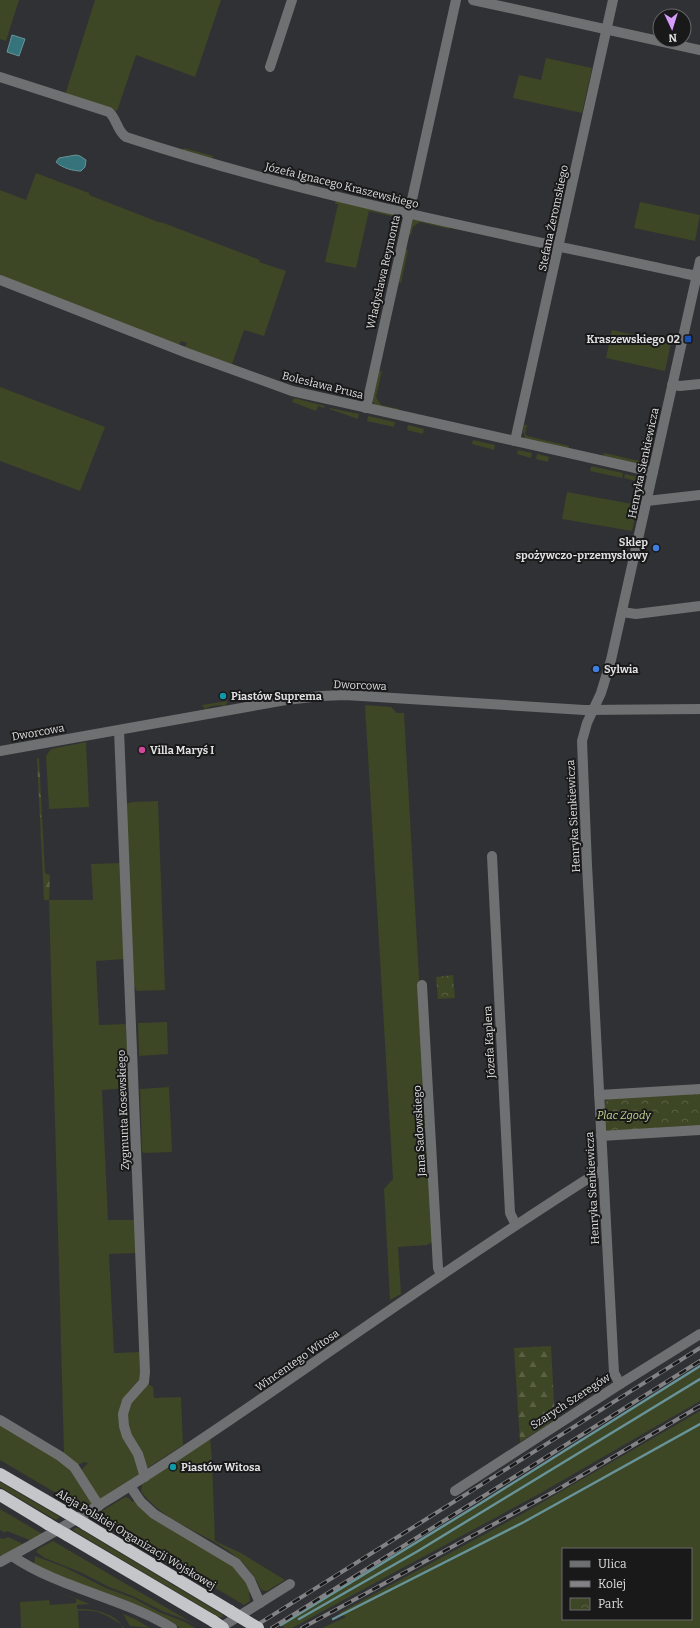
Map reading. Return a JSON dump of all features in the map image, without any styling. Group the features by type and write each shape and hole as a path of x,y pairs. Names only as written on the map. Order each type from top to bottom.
{"highway":[{"name":"Aleja Polskiej Organizacji Wojskowej","path":"0,1474 258,1628"},
{"path":"0,1495 223,1628"}],"street":[{"path":"270,67 292,0"},
{"name":"Władysława Reymonta","path":"366,408 456,0"},
{"path":"473,0 700,50"},
{"name":"Stefana Żeromskiego","path":"515,442 613,0"},
{"name":"Józefa Ignacego Kraszewskiego","path":"0,77 109,112 126,137 278,182 409,213 687,274 699,273"},
{"name":"Henryka Sienkiewicza","path":"620,1384 614,1373 582,753 584,733 607,677 672,385 699,273 700,260"},
{"name":"Bolesława Prusa","path":"0,280 187,353 301,394 653,472"},
{"path":"672,385 680,386 700,384"},
{"path":"647,501 700,495"},
{"path":"622,612 636,614 700,606"},
{"name":"Dworcowa","path":"0,751 286,700 332,695 593,710 700,709"},
{"name":"Zygmunta Kosewskiego","path":"119,730 146,1372 144,1382 127,1401 123,1414 127,1436 138,1454 145,1477"},
{"name":"Józefa Kaplera","path":"492,856 512,1228"},
{"name":"Józefa Kaplera","path":"492,978 505,1221 512,1228"},
{"name":"Jana Sadowskiego","path":"422,985 438,1268 442,1275"},
{"path":"599,1095 700,1089"},
{"path":"601,1136 700,1130"},
{"name":"Wincentego Witosa","path":"0,1562 46,1538 145,1477 442,1275 603,1169"},
{"name":"Szarych Szeregów","path":"455,1491 700,1334"},
{"path":"0,1420 60,1456 74,1467 99,1506"},
{"path":"130,1486 141,1502 154,1514 223,1554 239,1567 252,1584 260,1603"},
{"path":"12,1556 50,1578 143,1613 172,1628"},
{"path":"216,1625 260,1603 290,1584"}],"green space":[{"path":"0,0 19,0 6,41 0,39"},
{"path":"95,0 221,0 195,77 136,55 117,111 65,95"},
{"path":"546,58 592,68 582,113 513,98 519,75 541,80"},
{"path":"184,148 213,156 212,159 183,150"},
{"path":"36,173 161,223 260,260 259,262 286,271 264,336 244,330 232,364 244,369 243,370 185,347 187,343 181,341 179,345 0,277 0,190 26,200"},
{"path":"336,200 399,216 401,219 398,235 399,224 395,217 369,211 356,268 325,262 338,204 335,204"},
{"path":"640,202 700,215 695,241 634,228"},
{"path":"413,219 450,226 449,229 420,222 413,227 411,235 407,234 410,223"},
{"path":"405,250 408,250 401,283 397,282"},
{"path":"612,330 671,343 665,371 606,358"},
{"path":"377,370 382,371 376,397 381,405 399,409 398,411 376,406 372,400"},
{"path":"0,387 105,427 80,491 0,461"},
{"path":"294,398 325,406 324,408 318,406 316,411 292,402"},
{"path":"329,409 359,414 358,419"},
{"path":"368,416 395,422 394,427 367,421"},
{"path":"408,425 424,429 423,434 407,430"},
{"path":"524,425 527,425 525,434 527,436 569,446 568,450 524,439"},
{"path":"473,440 495,445 494,450 472,444"},
{"path":"648,445 650,445 646,463 640,463 639,466 603,456 604,453 644,462"},
{"path":"518,450 532,453 531,458 517,454"},
{"path":"537,454 549,457 548,462 536,459"},
{"path":"591,466 623,473 622,478 590,471"},
{"path":"625,474 639,477 643,483 641,492 638,491 640,482 624,478"},
{"path":"567,492 638,505 632,531 562,519"},
{"path":"228,701 225,706 220,705 205,709 202,705"},
{"path":"365,705 391,707 397,713 404,713 434,1241 427,1245 398,1247 401,1294 390,1300 384,1189 393,1179"},
{"path":"86,742 89,807 49,809 46,756 51,749"},
{"path":"37,758 39,758 45,873 50,875 49,900 44,900"},
{"path":"158,801 165,990 137,991 134,986 126,804 132,802"},
{"path":"121,863 125,959 96,961 99,1025 126,1024 129,1088 102,1090 108,1220 136,1220 137,1253 109,1254 114,1353 141,1352 141,1379 131,1392 123,1432 140,1471 140,1475 100,1500 81,1470 88,1463 84,1462 78,1465 64,1454 49,900 93,900 91,864"},
{"path":"453,975 455,998 438,999 436,977"},
{"path":"167,1022 168,1054 139,1056 138,1023"},
{"path":"169,1087 172,1152 144,1153 142,1152 140,1089"},
{"name":"Plac Zgody","path":"700,1093 700,1128 605,1132 605,1102 610,1098"},
{"path":"551,1346 555,1420 520,1442 514,1348"},
{"path":"700,1366 700,1401 539,1494 292,1628 285,1628 281,1625 481,1503"},
{"path":"146,1383 153,1387 154,1398 181,1397 183,1445 146,1469 126,1426 126,1409"},
{"path":"700,1411 700,1628 322,1628 346,1617 339,1613 522,1514"},
{"path":"0,1424 50,1453 70,1469 93,1504 85,1510 0,1460"},
{"path":"210,1438 215,1541 241,1553 285,1580 267,1591 261,1590 251,1572 237,1558 221,1546 170,1517 154,1506 141,1491 141,1483"},
{"path":"0,1482 60,1517 56,1520 0,1487"},
{"path":"125,1497 129,1498 132,1502 135,1500 233,1566 245,1581 251,1592 249,1593 250,1601 244,1605 94,1516"},
{"path":"0,1509 44,1535 32,1541 7,1531 5,1533 0,1530"},
{"path":"78,1528 225,1617 219,1617 74,1531 73,1529"},
{"path":"8,1537 24,1545 2,1557 0,1555 0,1538 4,1539"},
{"path":"53,1541 201,1628 135,1597 109,1587 82,1573 45,1558 36,1552 38,1549"},
{"path":"35,1556 64,1567 106,1588 133,1598 159,1612 185,1622 195,1628 180,1628 168,1621 67,1580 34,1565"},
{"path":"40,1585 90,1604 77,1605 77,1609 90,1609 104,1612 110,1615 121,1625 111,1618 96,1612 78,1611 79,1628 21,1628 20,1602 49,1600 50,1605 76,1603 76,1599"},
{"path":"123,1614 135,1619 150,1628 130,1626"}],"water":[{"path":"12,35 25,39 19,56 7,52"},
{"path":"76,155 86,160 85,167 81,171 68,169 56,162 59,158"}],"waterway":[{"path":"281,1625 481,1503 700,1366"},
{"path":"299,1619 418,1551 700,1379"},
{"path":"333,1619 524,1522 700,1424"}],"railway":[{"path":"252,1628 700,1348"},
{"path":"272,1628 700,1361"},
{"path":"302,1628 557,1490 700,1406"}],"place":[{"name":"Kraszewskiego 02","path":"688,339"},
{"name":"Sklep spożywczo-przemysłowy","path":"656,548"},
{"name":"Sylwia","path":"596,669"},
{"name":"Piastów Suprema","path":"223,696"},
{"name":"Villa Maryś I","path":"142,750"},
{"name":"Piastów Witosa","path":"173,1467"}]}
